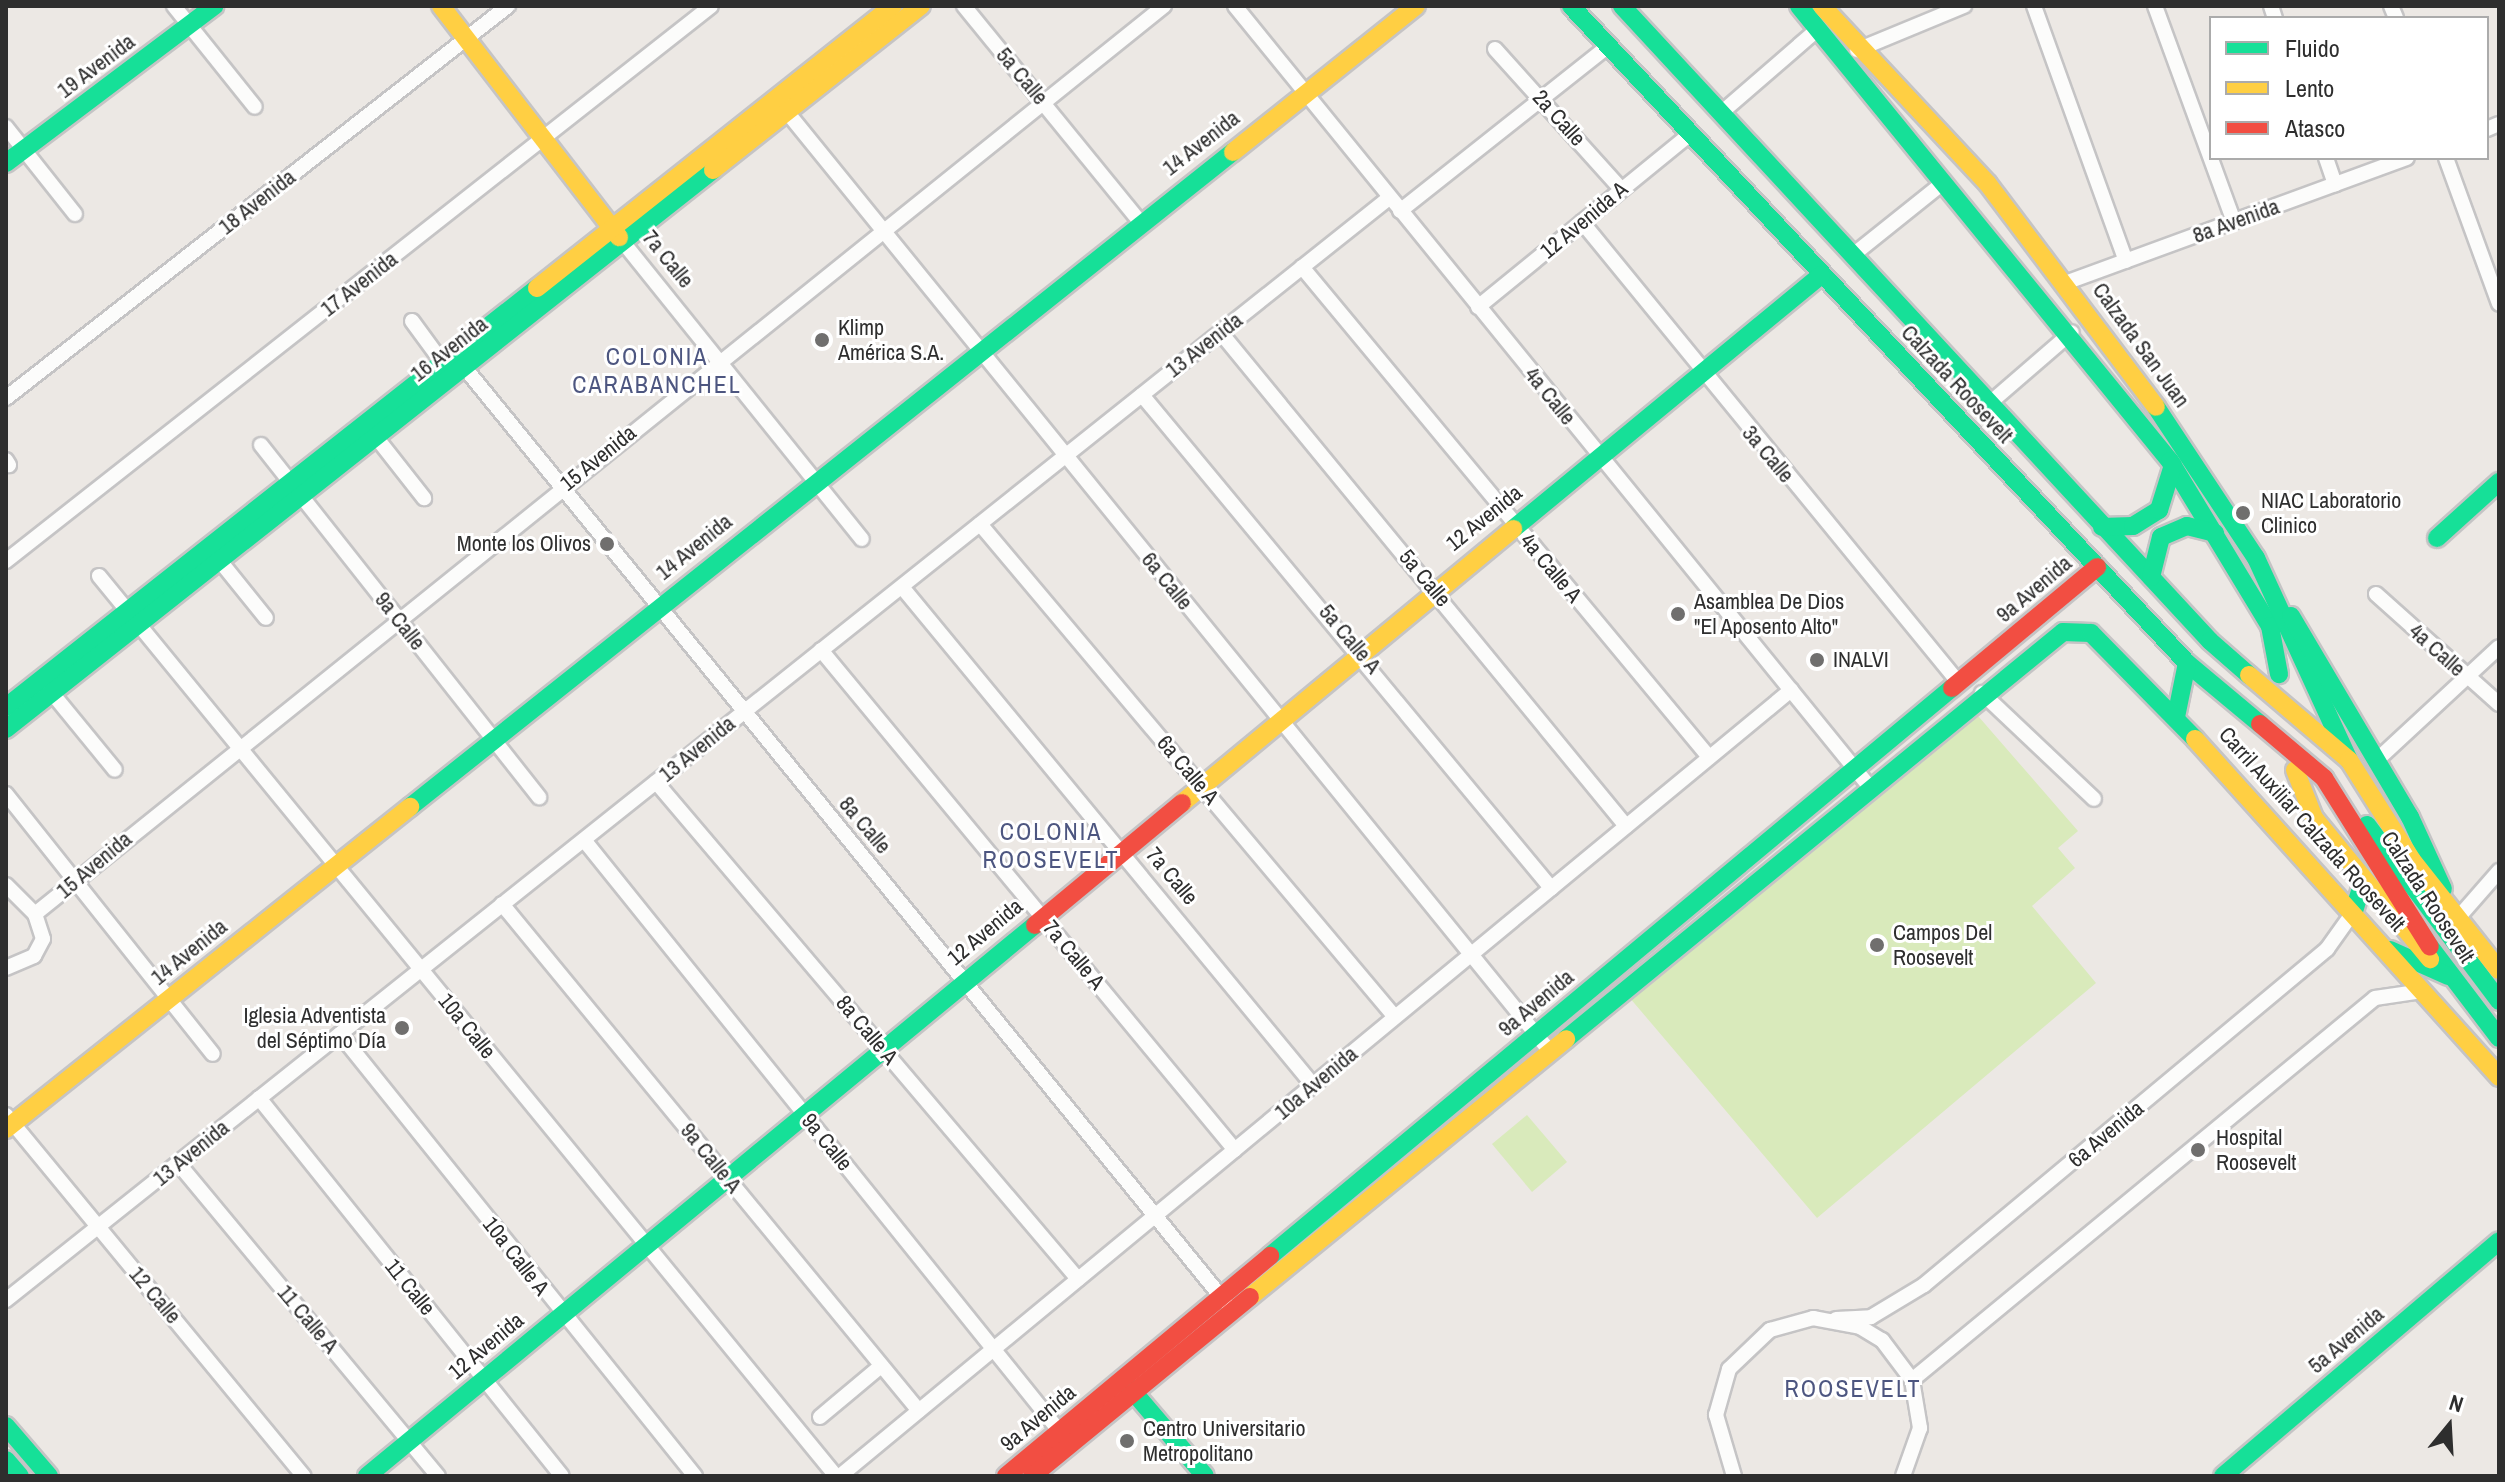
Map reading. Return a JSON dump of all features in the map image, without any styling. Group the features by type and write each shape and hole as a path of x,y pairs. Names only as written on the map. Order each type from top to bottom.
{"main road":[{"name":"19 Avenida","path":"6,163 214,6"},
{"name":"7a Calle","path":"441,6 618,234"},
{"name":"16 Avenida","path":"6,729 52,693 132,618 296,490 376,437 465,368 618,234 893,6"},
{"name":"16 Avenida","path":"6,707 132,618 220,561 442,362 787,112 921,6"},
{"name":"14 Avenida","path":"8,1122 168,999 979,349 1416,6"},
{"name":"Calzada Roosevelt","path":"1571,6 2187,663 2324,778 2448,976 2499,1038"},
{"name":"Calzada Roosevelt","path":"1622,6 2210,641 2349,760 2457,919 2499,970"},
{"name":"Calzada San Juan","path":"1799,6 2072,332 2173,465 2270,626 2279,674"},
{"name":"Calzada San Juan","path":"1822,6 1988,184 2065,283 2256,558 2349,760"},
{"name":"12 Avenida","path":"367,1476 1514,523 1821,275"},
{"path":"2102,527 2148,520 2168,496 2173,465"},
{"path":"2437,538 2499,483"},
{"path":"2151,577 2161,537 2187,526 2215,533"},
{"path":"2256,558 2377,760 2457,919"},
{"name":"9a Avenida","path":"1006,1476 1065,1438 1227,1304 1541,1042 1855,769 2097,567"},
{"name":"9a Avenida","path":"1541,1042 1982,693 2060,633 2077,629"},
{"name":"Carril Auxiliar Calzada Roosevelt","path":"2077,629 2096,637 2176,717 2390,950 2499,1077"},
{"path":"2176,717 2187,663"},
{"name":"Calzada Roosevelt","path":"2334,744 2403,874"},
{"path":"2295,770 2308,810 2363,881 2448,976"},
{"name":"Calzada Roosevelt","path":"2324,778 2338,780 2403,874"},
{"path":"2403,874 2499,1001"},
{"path":"2354,911 2363,881"},
{"path":"2390,950 2448,976"},
{"name":"5a Avenida","path":"2223,1476 2499,1241"},
{"path":"1128,1386 1205,1476"},
{"path":"6,1426 49,1476"},
{"name":"9a Avenida","path":"1032,1476 1065,1438"},
{"path":"6,1460 20,1476"}],"street":[{"path":"174,6 255,107"},
{"name":"18 Avenida","path":"6,398 508,6"},
{"name":"17 Avenida","path":"6,561 711,6"},
{"name":"5a Calle","path":"964,6 1140,222"},
{"name":"15 Avenida","path":"35,914 237,746 1164,6"},
{"name":"4a Calle","path":"1235,6 1868,785"},
{"path":"1845,62 1858,48 1964,6"},
{"path":"2034,6 2126,261"},
{"path":"2155,6 2209,154"},
{"path":"1721,113 1818,29"},
{"path":"1400,211 1544,102 1608,46"},
{"name":"2a Calle","path":"1495,49 1621,189"},
{"name":"6a Calle","path":"787,112 1541,1042"},
{"path":"6,127 75,214"},
{"name":"12 Avenida A","path":"1478,307 1690,134"},
{"path":"2211,160 2234,222"},
{"path":"2327,160 2335,184"},
{"name":"8a Avenida","path":"2065,283 2401,160"},
{"path":"2447,160 2499,304"},
{"path":"1853,255 1944,182"},
{"name":"13 Avenida","path":"6,1300 1389,198"},
{"name":"3a Calle","path":"1582,222 1700,371 1959,683"},
{"name":"7a Calle","path":"618,234 862,539"},
{"name":"4a Calle A","path":"1302,267 1709,757"},
{"path":"412,321 442,362"},
{"path":"1990,403 2072,332"},
{"name":"5a Calle","path":"1221,333 1626,826"},
{"name":"8a Calle","path":"465,368 741,714 1227,1304"},
{"name":"5a Calle A","path":"1142,395 1361,650 1551,888"},
{"path":"376,437 424,498"},
{"name":"9a Calle","path":"261,445 539,797"},
{"name":"6a Calle A","path":"980,524 1395,1017"},
{"path":"220,561 266,618"},
{"name":"10a Calle","path":"99,576 838,1476"},
{"name":"7a Calle","path":"902,587 1313,1085"},
{"name":"4a Calle","path":"2376,594 2499,704"},
{"path":"2377,760 2499,647"},
{"name":"7a Calle A","path":"821,650 1235,1150"},
{"name":"10a Avenida","path":"838,1476 1791,690"},
{"path":"52,693 115,770"},
{"path":"1982,693 2094,799"},
{"name":"8a Calle A","path":"656,782 1078,1279"},
{"path":"6,794 77,879 213,1054"},
{"name":"9a Calle","path":"584,840 1065,1438"},
{"path":"2457,919 2499,871"},
{"path":"6,885 35,914 42,948 6,968"},
{"name":"9a Calle A","path":"502,904 919,1411"},
{"name":"6a Avenida","path":"1734,1476 1716,1415 1729,1369 1770,1330 1836,1319 1871,1317 1924,1285 2316,958 2354,911"},
{"path":"1912,1380 2375,998 2423,991"},
{"name":"10a Calle A","path":"340,1034 695,1476"},
{"name":"11 Calle","path":"259,1098 562,1476"},
{"name":"12 Calle","path":"8,1122 304,1476"},
{"name":"11 Calle A","path":"178,1163 438,1476"},
{"path":"1836,1319 1882,1340 1912,1380 1920,1428 1903,1476"},
{"path":"820,1417 881,1366"}],"green space":[{"name":"Campos Del Roosevelt","path":"1972,709 2078,831 2058,848 2075,868 2032,906 2096,983 1817,1218 1629,997"},
{"path":"1527,1115 1567,1162 1532,1192 1492,1144"}],"traffic: fast":[{"path":"6,163 214,6"},
{"path":"1571,6 2187,663 2260,724"},
{"path":"1622,6 2210,641 2249,675"},
{"path":"1799,6 2170,461 2270,626 2279,674"},
{"path":"410,807 1233,152"},
{"path":"6,729 713,170"},
{"path":"1513,529 1821,275"},
{"path":"6,707 537,288"},
{"path":"2156,407 2256,558 2349,760"},
{"path":"2102,527 2133,526 2159,510 2173,465"},
{"path":"2437,538 2499,482"},
{"path":"2151,577 2161,537 2187,526 2215,533"},
{"path":"2291,616 2410,817 2443,889"},
{"path":"1566,1039 2063,632 2091,633 2195,739"},
{"path":"2176,717 2187,663"},
{"path":"1270,1256 1952,688"},
{"path":"2367,825 2499,1001"},
{"path":"2354,911 2363,881"},
{"path":"367,1476 1035,925"},
{"path":"2430,947 2499,1038"},
{"path":"2390,950 2448,976"},
{"path":"2223,1476 2499,1241"},
{"path":"1125,1382 1205,1476"},
{"path":"6,1426 49,1476"},
{"path":"6,1460 20,1476"}],"traffic: slow":[{"path":"441,6 619,237"},
{"path":"537,288 893,6"},
{"path":"713,170 921,6"},
{"path":"1233,152 1416,6"},
{"path":"1822,6 1988,184 2156,407"},
{"path":"1182,803 1513,529"},
{"path":"2249,675 2349,760 2412,860 2499,970"},
{"path":"2195,739 2499,1077"},
{"path":"2295,770 2314,818 2430,959"},
{"path":"6,1129 410,807"},
{"path":"1250,1297 1566,1039"}],"traffic: jam":[{"path":"1952,688 2097,567"},
{"path":"2260,724 2324,778 2430,947"},
{"path":"1035,925 1182,803"},
{"path":"1006,1476 1270,1256"},
{"path":"1032,1476 1250,1297"}],"place":[{"name":"Klimp América S.A.","path":"822,340"},
{"name":"NIAC Laboratorio Clinico","path":"2243,513"},
{"name":"Monte los Olivos","path":"607,544"},
{"name":"Asamblea De Dios \"El Aposento Alto\"","path":"1678,614"},
{"name":"INALVI","path":"1817,660"},
{"name":"Campos Del Roosevelt","path":"1877,945"},
{"name":"Iglesia Adventista del Séptimo Día","path":"402,1028"},
{"name":"Hospital Roosevelt","path":"2198,1150"},
{"name":"Centro Universitario Metropolitano","path":"1127,1441"}],"district":[{"name":"COLONIA CARABANCHEL","path":"657,371"},
{"name":"COLONIA ROOSEVELT","path":"1051,846"},
{"name":"ROOSEVELT","path":"1853,1389"}]}
